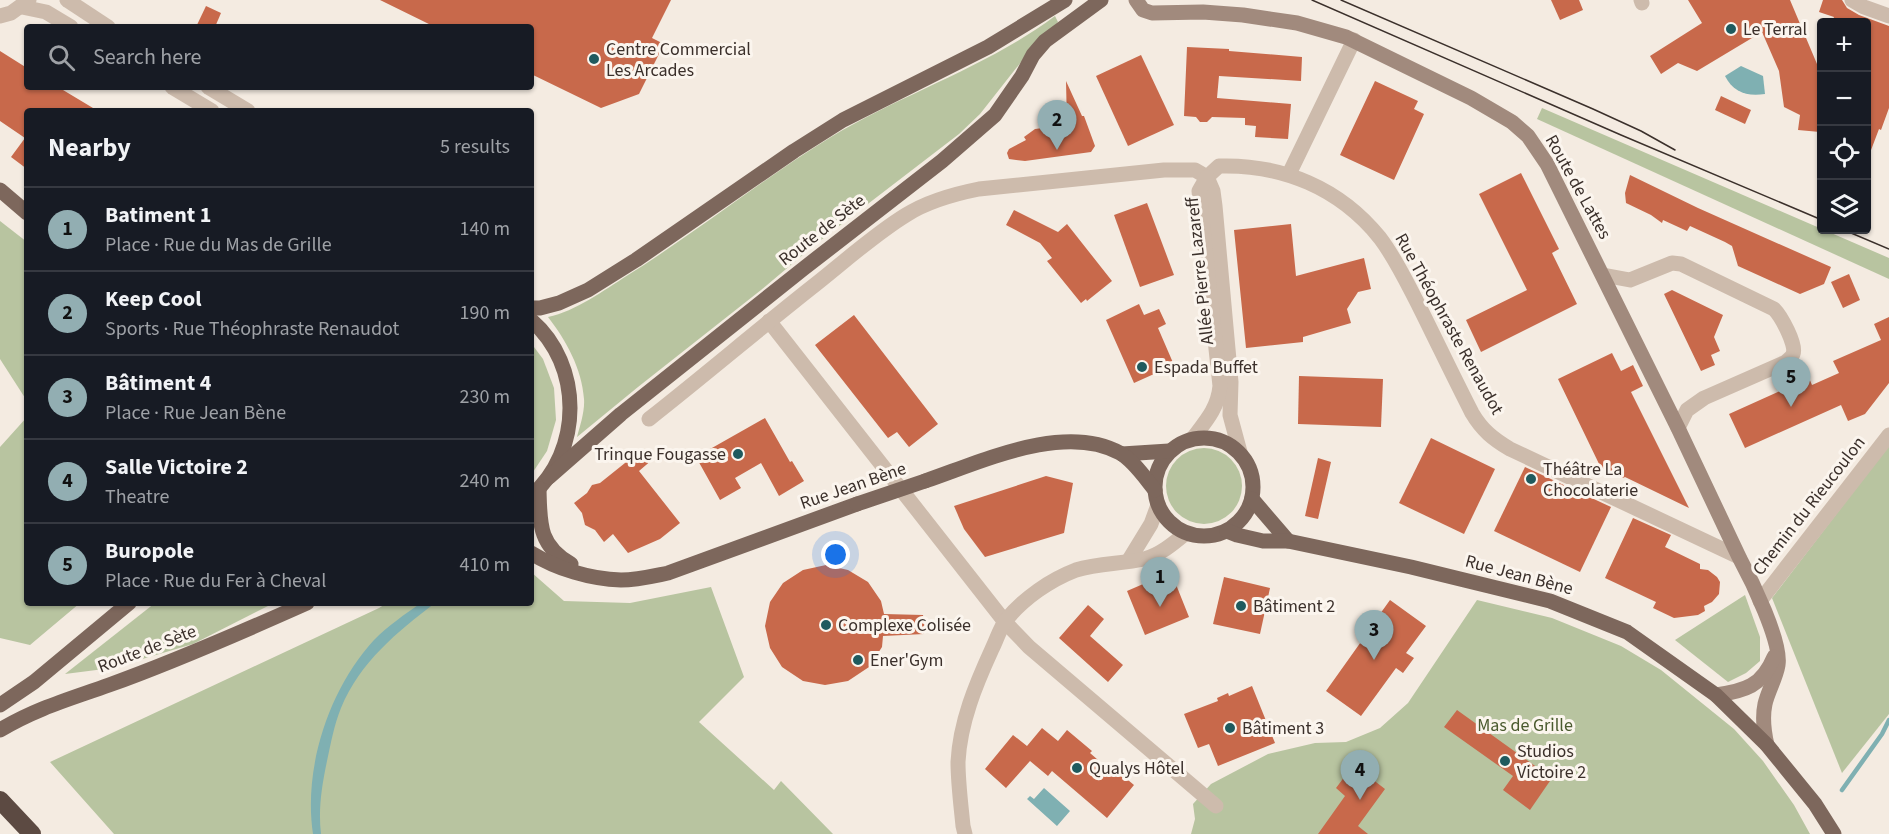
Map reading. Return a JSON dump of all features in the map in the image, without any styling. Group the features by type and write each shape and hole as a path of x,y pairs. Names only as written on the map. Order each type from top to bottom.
{"highway":[{"path":"0,800 32,834"}],"main road":[{"path":"534,308 559,303 588,290 636,260 784,157 843,120 971,56 1065,0"},
{"name":"Route de Sète","path":"540,487 621,414 942,161 995,114 1022,76 1033,55 1045,41 1101,0"},
{"path":"0,190 24,210"},
{"path":"534,322 541,328 559,355 569,386 571,417 564,449 540,487"},
{"path":"1210,437 1226,442 1240,452 1248,462 1254,486 1250,507 1240,521 1227,531 1206,536 1186,533 1169,522 1156,498 1158,469 1169,451 1193,438 1210,437"},
{"name":"Rue Jean Bène","path":"534,555 571,571 621,580 646,578 668,573 857,504 996,457 1051,442 1100,445 1122,454 1169,451"},
{"name":"Rue Jean Bène","path":"1122,454 1156,498"},
{"name":"Rue Jean Bène","path":"540,487 540,517 543,534 556,555 598,576"},
{"path":"1252,499 1288,541"},
{"name":"Rue Jean Bène","path":"1227,531 1263,541 1288,541 1410,567 1550,601 1627,632 1716,695 1767,745 1815,804 1834,834"},
{"name":"Route de Sète","path":"0,705 34,682 125,606"},
{"name":"Route de Sète","path":"0,730 15,721 75,695 186,655 301,606"}],"street":[{"path":"67,0 103,24"},
{"name":"Route de Lattes","path":"1136,0 1143,10 1152,13 1203,12 1243,15 1326,30 1354,40 1471,98 1512,122 1528,136 1547,164 1603,275 1760,601 1776,643 1779,662 1765,705 1764,730 1767,745"},
{"path":"1852,0 1889,16"},
{"path":"0,16 11,13 25,3 66,24"},
{"path":"1289,174 1354,40"},
{"path":"177,90 208,108"},
{"path":"213,90 243,108"},
{"name":"Rue Théophraste Renaudot","path":"1207,177 1219,166 1261,168 1289,174 1340,200 1363,219 1381,239 1400,269 1472,413 1493,439 1522,455 1739,557"},
{"path":"649,419 769,321 907,214 933,202 956,193 979,189 1164,170 1195,170 1207,177"},
{"name":"Allée Pierre Lazareff","path":"1207,177 1199,191 1222,352 1231,382 1230,415 1240,452"},
{"path":"1603,275 1630,280 1672,262 1681,264 1774,309 1779,314 1794,346 1793,354 1786,362 1704,398 1687,410 1678,428"},
{"path":"769,321 1005,622 1029,647 1216,806"},
{"name":"Allée Pierre Lazareff","path":"1193,438 1210,416 1219,397 1222,352"},
{"name":"Chemin du Rieucoulon","path":"1760,601 1889,435"},
{"path":"1129,560 1151,524 1156,498"},
{"path":"965,834 958,761 966,717 981,675 1005,622 1022,603 1045,585 1064,575 1088,567 1146,559 1171,546 1186,533"},
{"path":"1716,695 1735,693 1755,684 1768,672 1776,643"}],"green space":[{"path":"1055,16 1058,22 1025,57 980,114 959,134 817,243 577,437 584,404 583,388 567,345 548,317 569,310 599,294 831,137 1002,50"},
{"path":"1542,108 1817,227 1817,234 1833,234 1889,258 1889,279 1537,119"},
{"path":"0,221 24,240 24,396 0,359"},
{"path":"534,347 543,359 554,388 556,420 547,451 534,470"},
{"path":"24,420 24,606 76,606 30,645 0,638 0,447"},
{"path":"1889,445 1889,714 1842,773 1772,598"},
{"path":"1204,448 1219,451 1231,459 1239,471 1242,486 1239,501 1231,513 1219,521 1204,524 1189,521 1177,513 1169,501 1166,486 1169,471 1177,459 1189,451"},
{"path":"534,575 564,601 630,603 711,587 744,677 699,722 774,790 781,781 833,834 114,834 50,762 382,606 534,606"},
{"path":"1745,595 1760,637 1760,661 1746,673 1728,682 1675,640"},
{"name":"Mas de Grille","path":"1477,600 1552,618 1621,646 1661,670 1734,729 1763,761 1794,805 1810,834 1191,834 1195,819 1193,804 1211,784 1268,754 1315,743 1346,742 1380,728 1408,703"},
{"path":"151,606 268,606 193,644 112,668 65,674"}],"water":[{"path":"1741,66 1763,76 1765,94 1747,94 1732,86 1725,76"},
{"path":"417,606 431,606 381,649 358,676 349,691 336,721 324,779 320,806 321,834 313,834 312,783 316,757 332,706 358,660 374,640"},
{"path":"1044,788 1070,811 1057,826 1027,799 1030,796 1034,799"}],"building":[{"name":"Centre Commercial Les Arcades","path":"380,0 671,0 652,38 664,44 639,94 601,108 534,75 534,24 429,24"},
{"path":"1551,0 1579,0 1583,10 1560,20"},
{"path":"1688,0 1790,0 1817,64 1817,132 1798,130 1800,115 1784,107 1779,71 1762,32 1697,71 1678,63 1661,74 1650,56 1702,23"},
{"path":"1823,0 1842,0 1847,8 1867,18 1834,18 1819,12"},
{"path":"206,6 221,13 216,24 197,24"},
{"path":"1871,19 1889,26 1889,108 1881,130 1879,129 1871,150"},
{"path":"1187,47 1302,57 1301,81 1219,76 1217,98 1291,104 1288,139 1255,137 1256,126 1245,125 1245,118 1212,117 1207,122 1200,122 1196,117 1184,116"},
{"path":"0,51 24,66 24,90 63,90 93,108 24,108 24,137 0,121"},
{"path":"1141,55 1174,125 1128,146 1096,76"},
{"path":"1066,81 1084,116 1095,146 1091,152 1025,161 1009,159 1007,153 1009,149 1026,140 1024,137 1035,129 1067,125"},
{"path":"1375,81 1418,101 1414,109 1424,114 1394,180 1340,155"},
{"path":"1721,96 1751,110 1745,124 1715,110"},
{"path":"24,139 24,167 11,157"},
{"path":"1521,173 1559,249 1552,253 1577,304 1481,352 1466,320 1527,290 1479,194"},
{"path":"1630,175 1831,267 1824,284 1800,294 1738,266 1732,246 1725,242 1690,226 1687,231 1663,220 1662,223 1626,203 1625,193"},
{"path":"1147,203 1174,275 1140,287 1114,215"},
{"path":"1014,210 1058,232 1067,224 1112,281 1087,301 1086,299 1081,303 1047,261 1052,258 1040,243 1006,225"},
{"path":"1291,224 1296,276 1364,258 1371,289 1358,292 1347,309 1351,323 1303,337 1303,342 1246,348 1234,230"},
{"path":"1849,274 1860,300 1843,308 1831,282"},
{"path":"1672,290 1723,315 1714,337 1720,351 1711,355 1715,365 1701,371 1664,294"},
{"path":"1139,304 1144,315 1159,309 1166,324 1158,328 1174,365 1134,383 1106,320"},
{"path":"854,315 938,424 909,447 897,432 888,438 815,345"},
{"path":"1889,317 1889,383 1865,414 1848,421 1841,405 1745,448 1729,414 1809,378 1812,385 1839,373 1833,361 1881,340 1874,324"},
{"path":"1612,353 1621,371 1633,365 1643,386 1631,392 1689,508 1601,468 1558,379"},
{"path":"1299,376 1383,379 1381,427 1298,424"},
{"path":"765,418 790,462 792,461 804,481 779,496 761,463 735,478 741,488 720,500 696,457"},
{"path":"1431,438 1495,469 1464,534 1399,503"},
{"path":"646,449 653,459 639,471 680,523 660,539 628,553 613,534 604,542 595,530 585,525 582,513 574,503 587,493 592,485 600,483"},
{"path":"1318,458 1331,462 1318,519 1305,516"},
{"path":"1525,467 1611,507 1580,572 1494,531"},
{"path":"1046,476 1073,483 1064,533 985,557 964,529 954,506"},
{"path":"1633,518 1671,535 1665,547 1700,564 1700,569 1708,570 1717,577 1720,582 1719,594 1712,602 1704,606 1705,611 1698,615 1674,618 1653,608 1656,602 1605,578"},
{"name":"Complexe Colisée","path":"826,565 848,570 868,582 881,601 884,614 923,615 925,629 924,634 883,636 882,647 869,667 848,681 825,685 803,681 782,667 770,648 765,626 770,602 783,583 803,570"},
{"path":"1171,572 1189,617 1145,635 1127,591"},
{"name":"Bâtiment 2","path":"1224,577 1270,588 1260,634 1213,624"},
{"path":"1390,600 1426,626 1406,653 1414,658 1403,673 1396,668 1361,716 1326,691 1363,639 1359,635 1366,625 1370,628"},
{"path":"1088,605 1104,619 1090,636 1123,665 1108,682 1059,638"},
{"name":"Bâtiment 3","path":"1252,686 1275,743 1218,766 1209,744 1198,748 1184,714 1218,701 1217,698 1228,693 1229,696"},
{"name":"Studios Victoire 2","path":"1457,710 1552,778 1530,810 1503,790 1513,776 1444,727"},
{"path":"1042,728 1058,741 1067,730 1113,773 1116,770 1134,785 1107,818 1052,771 1048,776 1030,761 1006,788 985,769 1013,735 1027,746"},
{"path":"1355,769 1362,774 1363,772 1385,789 1358,826 1368,834 1318,834 1345,796 1336,788 1345,776 1350,776"}],"waterway":[{"path":"1842,790 1882,734 1889,720"}],"tram line":[{"path":"1312,0 1817,218"},
{"path":"1341,0 1593,109 1675,150"},
{"path":"1853,234 1889,249"}],"place":[{"name":"Le Terral","path":"1731,29"},
{"name":"Centre Commercial Les Arcades","path":"594,59"},
{"name":"Keep Cool","path":"1057,150"},
{"name":"Espada Buffet","path":"1142,367"},
{"name":"Buropole","path":"1791,407"},
{"name":"Trinque Fougasse","path":"738,454"},
{"name":"Théâtre La Chocolaterie","path":"1531,479"},
{"name":"Bâtiment 2","path":"1241,606"},
{"name":"Batiment 1","path":"1160,607"},
{"name":"Complexe Colisée","path":"826,625"},
{"name":"Ener'Gym","path":"858,660"},
{"name":"Bâtiment 4","path":"1374,660"},
{"name":"Bâtiment 3","path":"1230,728"},
{"name":"Studios Victoire 2","path":"1505,761"},
{"name":"Qualys Hôtel","path":"1077,768"},
{"name":"Salle Victoire 2","path":"1360,800"}]}
